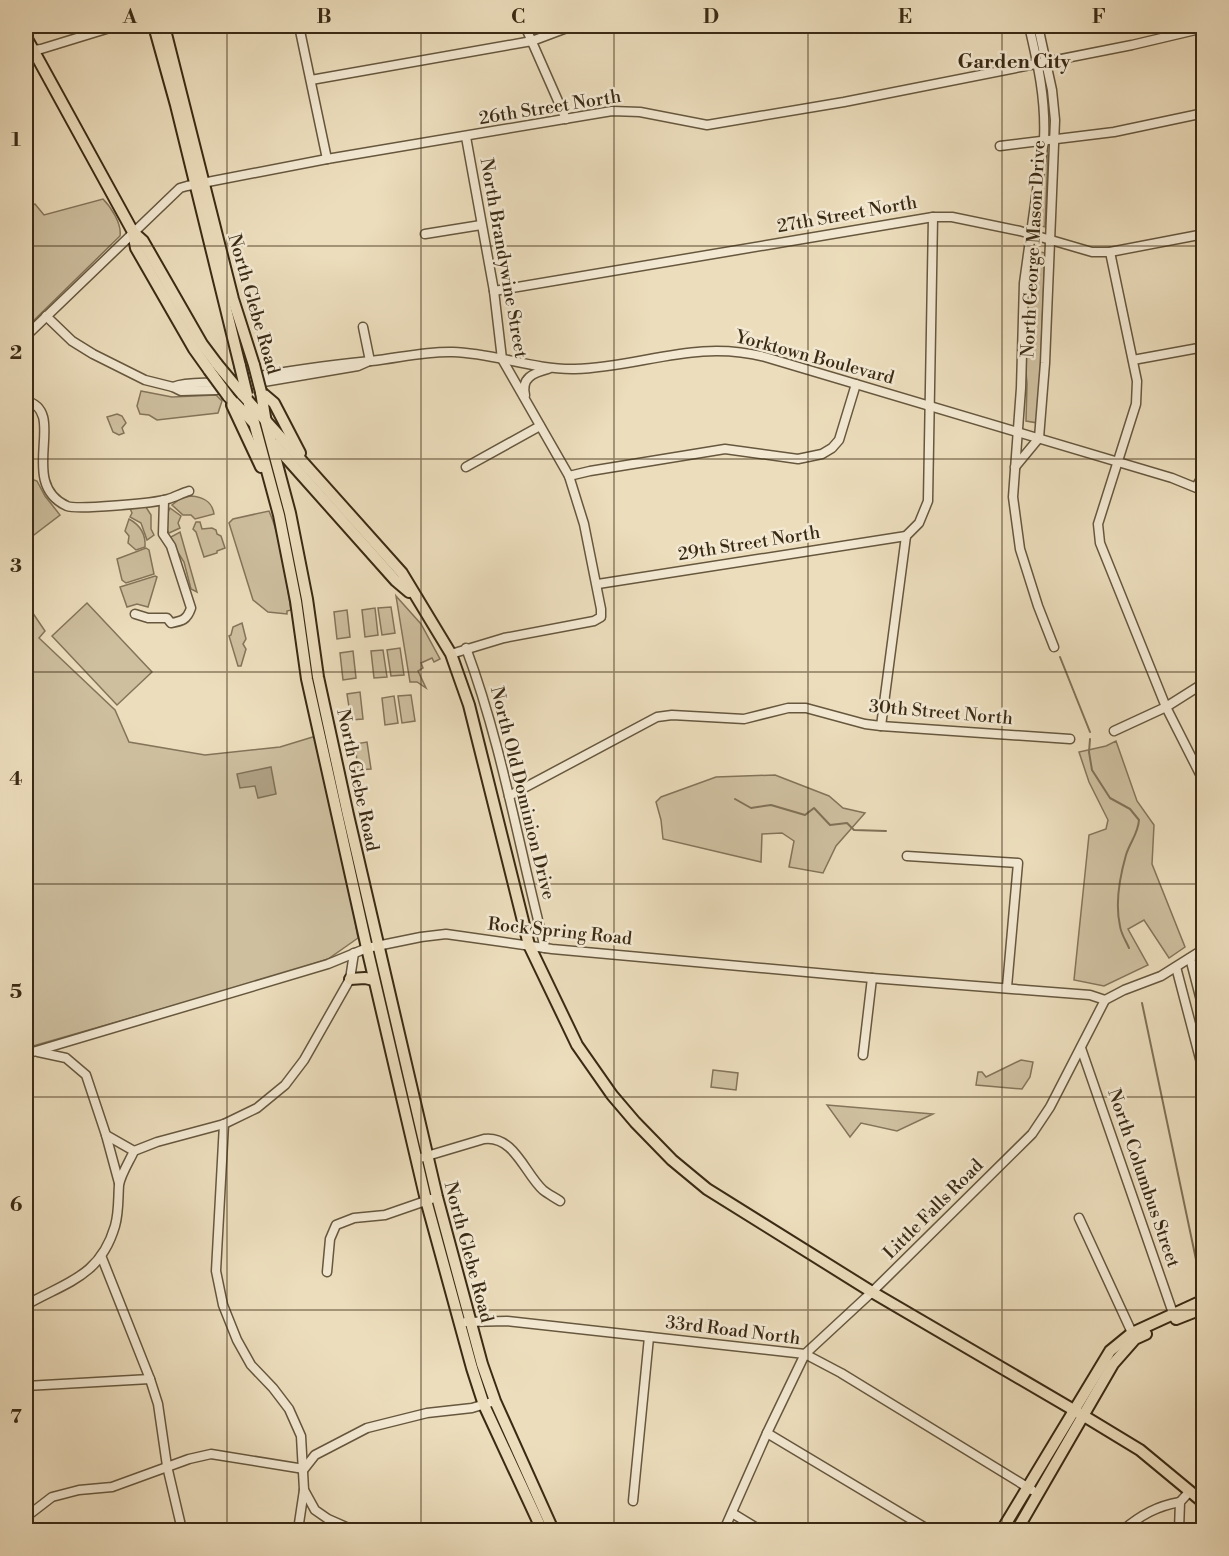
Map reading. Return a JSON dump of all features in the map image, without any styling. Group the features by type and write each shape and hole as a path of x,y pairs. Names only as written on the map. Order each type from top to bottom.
{"main road":[{"name":"North Glebe Road","path":"154,26 254,364 266,423 290,513 308,599 318,677 372,947 374,980 422,1158"},
{"name":"North Glebe Road","path":"164,26 246,397 271,482 296,601 307,680 432,1199 465,1322 490,1403 542,1530"},
{"path":"26,37 29,51 134,232 136,248 194,349 246,397 266,423 402,573 450,654 469,705 529,945 578,1045 612,1095 652,1141 706,1189 872,1292 1140,1450 1203,1503"},
{"path":"213,367 271,482"},
{"path":"261,392 274,403 300,451 302,462"},
{"path":"228,396 396,581 415,597"},
{"path":"350,979 374,980"},
{"path":"1002,1530 1110,1351 1203,1300"},
{"path":"1174,1316 1203,1308"},
{"path":"1017,1530 1113,1365 1134,1336"},
{"name":"North Glebe Road","path":"490,1403 553,1530"}],"street":[{"path":"29,51 116,26"},
{"path":"298,26 327,159"},
{"path":"525,26 566,119"},
{"path":"311,80 532,41 572,26"},
{"path":"756,27 779,26"},
{"name":"North George Mason Drive","path":"1029,26 1052,90 1055,138 1045,363 1039,438"},
{"name":"North George Mason Drive","path":"1038,26 1042,62 1044,140 1024,283 1013,497 1020,549 1054,647"},
{"name":"26th Street North","path":"26,336 180,188 327,159 612,111 640,112 706,125 844,102 1132,45 1203,28"},
{"path":"1000,146 1114,132 1203,113"},
{"name":"North Brandywine Street","path":"465,137 494,291 502,359 569,476 584,524 598,584 601,617 594,621 504,638 466,648"},
{"path":"881,726 906,536 919,523 928,501 933,217"},
{"name":"27th Street North","path":"494,291 933,217 952,217 1031,234 1092,252 1110,252 1203,234"},
{"path":"425,234 481,225"},
{"path":"1110,252 1137,381 1136,404 1098,524 1100,543 1166,707 1203,782"},
{"name":"Yorktown Boulevard","path":"46,316 72,341 93,354 145,380 173,387 181,384 212,383 357,361 446,352 551,368 587,368 691,351 722,350 751,353 1039,438 1200,489"},
{"path":"363,327 370,361"},
{"path":"1133,360 1203,347"},
{"path":"526,400 523,390 528,377 551,368"},
{"path":"569,476 725,449 798,459 810,458 832,448 839,440 856,384"},
{"path":"26,401 36,405 41,411 44,435 42,475 53,495 69,507 164,500 189,491"},
{"path":"466,467 540,426"},
{"path":"1015,467 1039,438"},
{"path":"1200,489 1203,474"},
{"path":"135,614 148,618 167,618 171,623 183,621 191,608 171,546 163,534 164,500"},
{"name":"29th Street North","path":"598,584 906,536"},
{"path":"450,654 466,648"},
{"name":"North Old Dominion Drive","path":"466,648 495,736 545,948"},
{"path":"1114,731 1166,707 1203,683"},
{"name":"30th Street North","path":"509,796 657,717 672,715 744,719 788,708 806,708 881,726 1070,739"},
{"path":"908,856 1018,864 1007,987"},
{"name":"Rock Spring Road","path":"26,1054 328,964 372,947 446,934 545,948 872,978 1090,994 1105,1000"},
{"path":"1105,1000 1161,976 1203,949"},
{"path":"119,1183 134,1151 156,1142 224,1124 257,1108 285,1085 304,1060 350,979 354,953"},
{"path":"1190,958 1203,1012"},
{"path":"1176,967 1203,1074"},
{"path":"863,1055 872,978"},
{"name":"Little Falls Road","path":"724,1530 766,1433 805,1354 872,1292 1032,1134 1050,1107 1105,1000"},
{"path":"62,1044 66,1058"},
{"name":"North Columbus Street","path":"1081,1048 1174,1316"},
{"path":"26,1305 72,1281 102,1258 115,1226 119,1207 119,1183 86,1075 66,1058 36,1051"},
{"path":"224,1124 216,1271 223,1305 237,1340 251,1365 273,1388 289,1410 301,1436 304,1490 298,1530"},
{"path":"106,1135 134,1151"},
{"path":"422,1158 484,1139 501,1141 509,1147 543,1190 560,1201"},
{"path":"327,1272 330,1239 336,1225 354,1218 385,1215 432,1199"},
{"path":"1079,1218 1134,1336"},
{"path":"102,1258 158,1404 168,1467 182,1530"},
{"name":"33rd Road North","path":"465,1322 507,1321 805,1354 841,1373 1038,1494"},
{"path":"633,1501 650,1337"},
{"path":"26,1386 150,1379"},
{"path":"304,1469 315,1455 368,1428 427,1413 490,1403"},
{"path":"766,1433 929,1530"},
{"path":"26,1517 52,1497 80,1490 112,1487 211,1454 304,1469"},
{"path":"304,1490 315,1510 328,1519 353,1530"},
{"path":"1123,1530 1150,1511 1163,1505 1180,1502 1190,1491"},
{"path":"1179,1530 1180,1502"},
{"path":"732,1513 760,1530"}],"shaded area":[{"path":"1046,155 1048,155 1045,227 1036,224"},
{"path":"103,199 118,221 120,236 26,328 26,210 35,204 44,215"},
{"path":"1033,250 1045,253 1038,423 1026,421 1027,292"},
{"path":"141,391 172,397 216,395 222,401 218,413 157,420 149,415 140,414 137,406"},
{"path":"117,414 122,416 126,423 122,428 124,433 119,435 113,432 107,417"},
{"path":"34,480 37,481 60,515 26,541 26,486"},
{"path":"191,496 206,500 214,514 195,519 191,515 183,515 172,505 181,498"},
{"path":"144,504 151,515 151,529 154,535 147,540 141,523 130,517 132,513 129,506"},
{"path":"170,508 181,516 178,523 180,528 169,533 166,521"},
{"path":"269,511 277,533 285,573 291,610 287,611 287,614 268,612 253,600 229,523 233,519"},
{"path":"129,519 142,530 145,547 136,550 128,543 129,536 125,531"},
{"path":"196,522 200,522 202,529 216,530 225,548 204,557 193,529"},
{"path":"180,532 197,592 191,589 184,562 169,538"},
{"path":"146,548 149,550 154,574 126,583 122,580 117,559"},
{"path":"157,577 148,607 137,604 127,607 120,587"},
{"path":"396,596 421,624 440,659 434,662 432,658 421,663 423,668 418,671 426,688 417,682 410,682"},
{"path":"26,603 45,631 39,638 115,710 129,742 205,755 280,747 316,736 349,885 358,938 328,959 26,1048"},
{"path":"87,603 152,672 117,705 52,636"},
{"path":"391,607 395,633 382,635 378,608"},
{"path":"375,608 378,635 365,637 362,610"},
{"path":"347,610 350,637 337,639 334,612"},
{"path":"242,623 246,639 243,644 246,649 241,666 238,666 229,636 233,627"},
{"path":"400,648 404,675 391,676 387,650"},
{"path":"383,650 387,677 374,678 371,651"},
{"path":"353,651 356,678 343,680 340,653"},
{"path":"360,692 363,719 351,720 347,694"},
{"path":"411,695 415,721 402,723 398,696"},
{"path":"394,696 398,723 385,725 382,698"},
{"path":"1116,741 1137,801 1154,825 1152,864 1185,947 1169,958 1144,920 1128,929 1148,965 1104,986 1074,980 1089,835 1106,829 1108,820 1089,782 1079,752 1106,746"},
{"path":"367,742 371,769 358,770 355,744"},
{"path":"271,767 276,794 258,798 255,786 240,788 237,774"},
{"path":"775,775 829,796 843,808 865,813 836,846 823,873 789,867 794,841 782,833 762,834 761,862 663,839 656,802 661,797 716,777"},
{"path":"1021,1060 1033,1062 1030,1077 1022,1089 976,1085 978,1072 982,1072 986,1077"},
{"path":"713,1070 738,1073 736,1090 711,1087"},
{"path":"827,1105 933,1114 897,1131 861,1123 850,1137"}],"waterway":[{"path":"1060,657 1090,732"},
{"path":"1090,739 1089,752 1092,770 1110,798 1130,809 1139,820 1124,863 1118,899 1122,935 1129,948"},
{"path":"735,799 751,808 771,805 805,815 814,808 830,825 847,823 854,830 886,831"},
{"path":"1142,1003 1202,1288"}],"district":[{"name":"Garden City","path":"1014,61"}]}
